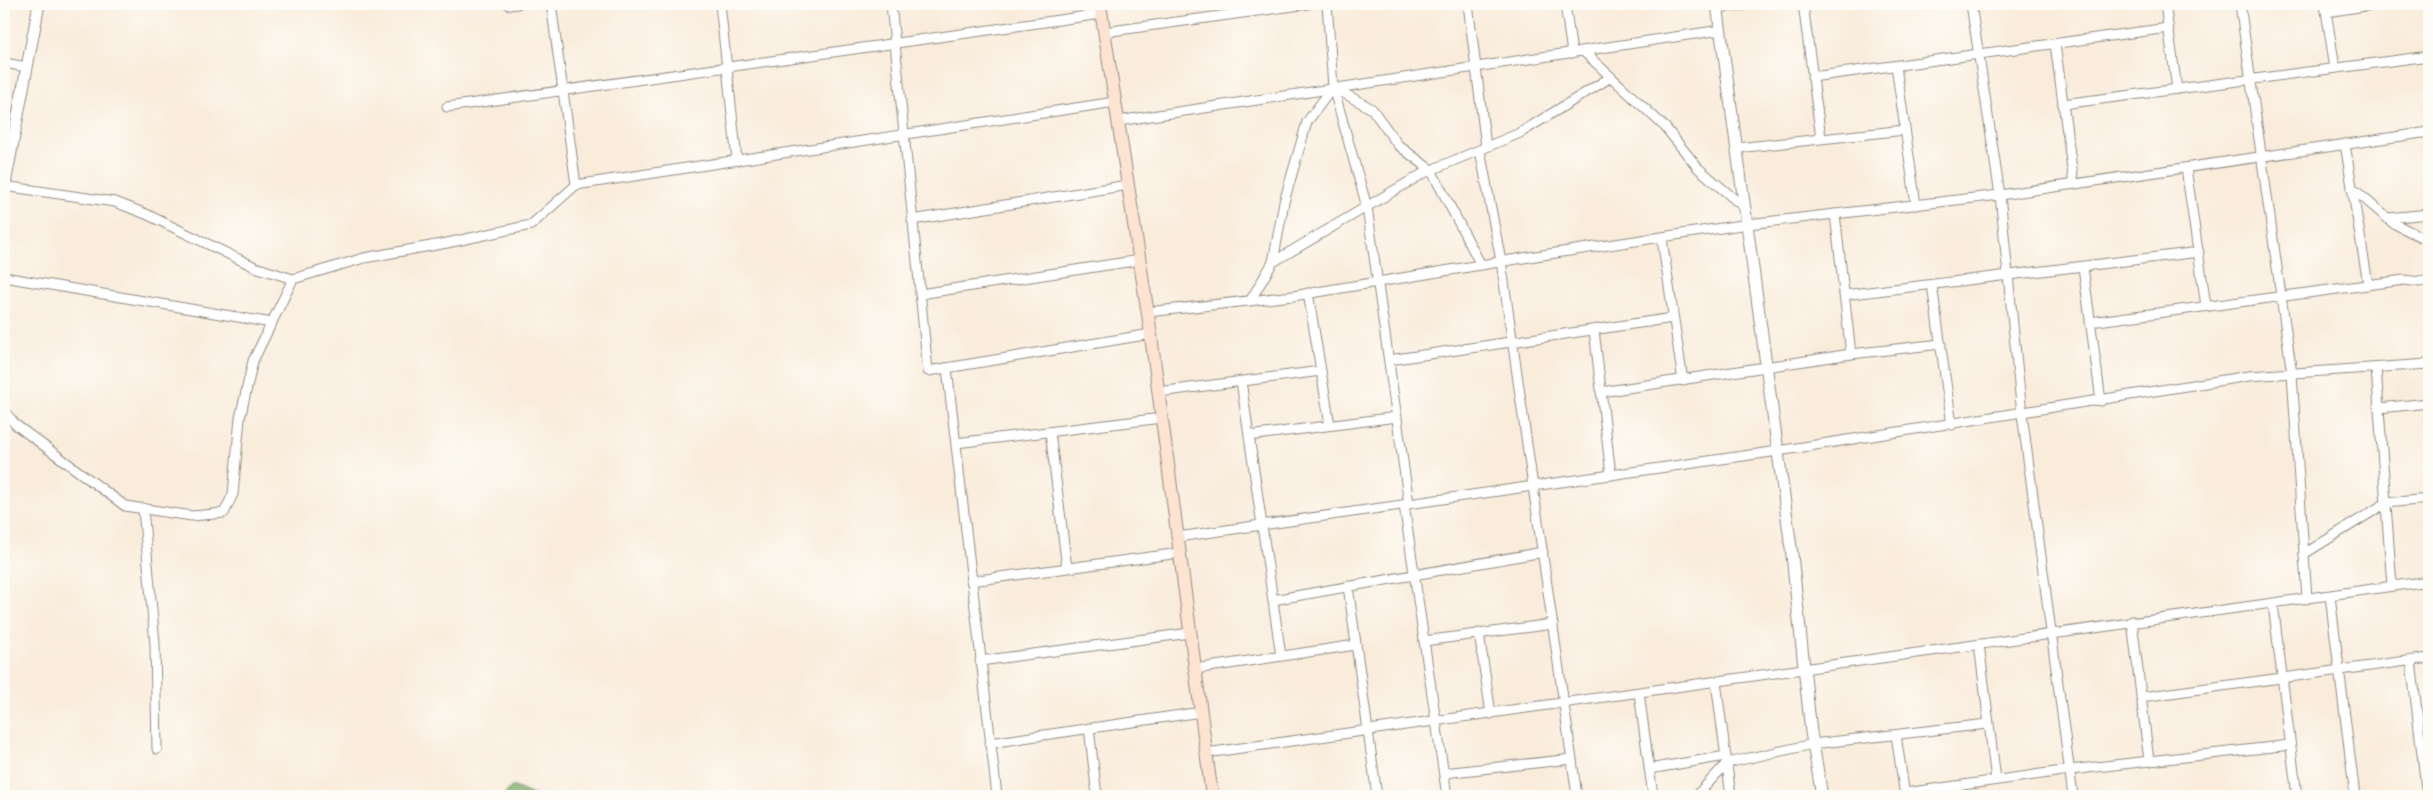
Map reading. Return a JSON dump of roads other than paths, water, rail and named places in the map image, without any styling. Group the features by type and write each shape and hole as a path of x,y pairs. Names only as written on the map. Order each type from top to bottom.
{"main road":[{"path":"1101,9 1148,312 1212,796"}],"street":[{"path":"39,4 4,187 115,202 146,214 255,267 293,279 364,258 531,225 576,185 1115,102"},
{"path":"551,4 576,185"},
{"path":"720,4 737,160"},
{"path":"890,4 928,371 1151,334"},
{"path":"1104,32 1308,4"},
{"path":"1327,4 1333,87 1367,207 1397,417 1414,575 1444,772 1445,796"},
{"path":"1468,4 1477,68 1483,148 1534,486 1577,796"},
{"path":"1565,4 1572,53"},
{"path":"1750,4 1717,6 1778,451 1813,744 1822,796"},
{"path":"1802,4 1821,138"},
{"path":"1970,4 2000,195 2022,414 2073,796"},
{"path":"2164,4 2177,89"},
{"path":"2240,4 2292,374 2307,599"},
{"path":"2335,68 2325,8 2379,4"},
{"path":"447,107 894,43 1101,9"},
{"path":"1812,77 2168,28"},
{"path":"1118,120 1333,87 1477,68 1721,30"},
{"path":"2055,44 2074,184"},
{"path":"1583,51 1665,127 1698,168 1746,209"},
{"path":"2063,104 2429,56"},
{"path":"4,63 27,67"},
{"path":"1896,66 1916,205"},
{"path":"1273,262 1431,170 1520,133 1611,77"},
{"path":"1333,87 1372,109 1398,145 1431,170 1481,265"},
{"path":"1250,301 1273,262 1284,202 1307,122 1333,87"},
{"path":"1737,148 1905,130"},
{"path":"1148,312 1308,294 1501,261 1662,239 1748,224 2000,195 2429,132"},
{"path":"2345,144 2368,284"},
{"path":"2186,168 2206,306"},
{"path":"912,220 1128,185"},
{"path":"2352,188 2388,218 2429,240"},
{"path":"1835,214 1851,354"},
{"path":"2388,218 2429,214"},
{"path":"1662,239 1683,381"},
{"path":"1844,295 2199,252"},
{"path":"920,294 1140,260"},
{"path":"2083,267 2101,401"},
{"path":"4,277 272,322"},
{"path":"4,411 16,425 125,506 192,516 224,513 233,494 240,418 253,361 293,279"},
{"path":"2090,322 2368,284 2404,280 2420,282 2429,280"},
{"path":"1932,285 1952,425"},
{"path":"1308,294 1330,426"},
{"path":"1389,360 1674,318"},
{"path":"1594,330 1611,475"},
{"path":"1601,392 1851,354 1941,344"},
{"path":"1178,537 1952,425 2249,376 2429,364"},
{"path":"947,368 997,796"},
{"path":"2376,368 2392,586"},
{"path":"1159,392 1321,371"},
{"path":"1242,381 1282,656"},
{"path":"2379,408 2429,403"},
{"path":"1249,436 1397,417"},
{"path":"956,443 1162,418"},
{"path":"1050,432 1067,568"},
{"path":"2304,554 2386,503 2429,498"},
{"path":"143,508 155,644 157,749"},
{"path":"1273,600 1543,552"},
{"path":"971,581 1180,553"},
{"path":"1206,753 1804,670 2132,621 2330,596 2429,580"},
{"path":"1348,586 1377,796"},
{"path":"2330,596 2355,796"},
{"path":"2273,604 2297,796"},
{"path":"2132,621 2149,761"},
{"path":"1424,641 1553,624"},
{"path":"1479,633 1491,714"},
{"path":"980,661 1190,634"},
{"path":"1979,644 1987,724 1996,780"},
{"path":"1195,669 1356,645"},
{"path":"2141,697 2429,658"},
{"path":"2411,661 2426,796"},
{"path":"1716,682 1731,796"},
{"path":"1639,693 1653,796"},
{"path":"990,743 1201,712"},
{"path":"1650,769 1726,760 1813,744 1987,724"},
{"path":"1089,728 1097,796"},
{"path":"1896,735 1905,795 2070,770 2290,745"},
{"path":"1444,772 1572,759"},
{"path":"1696,796 1726,760"}]}
